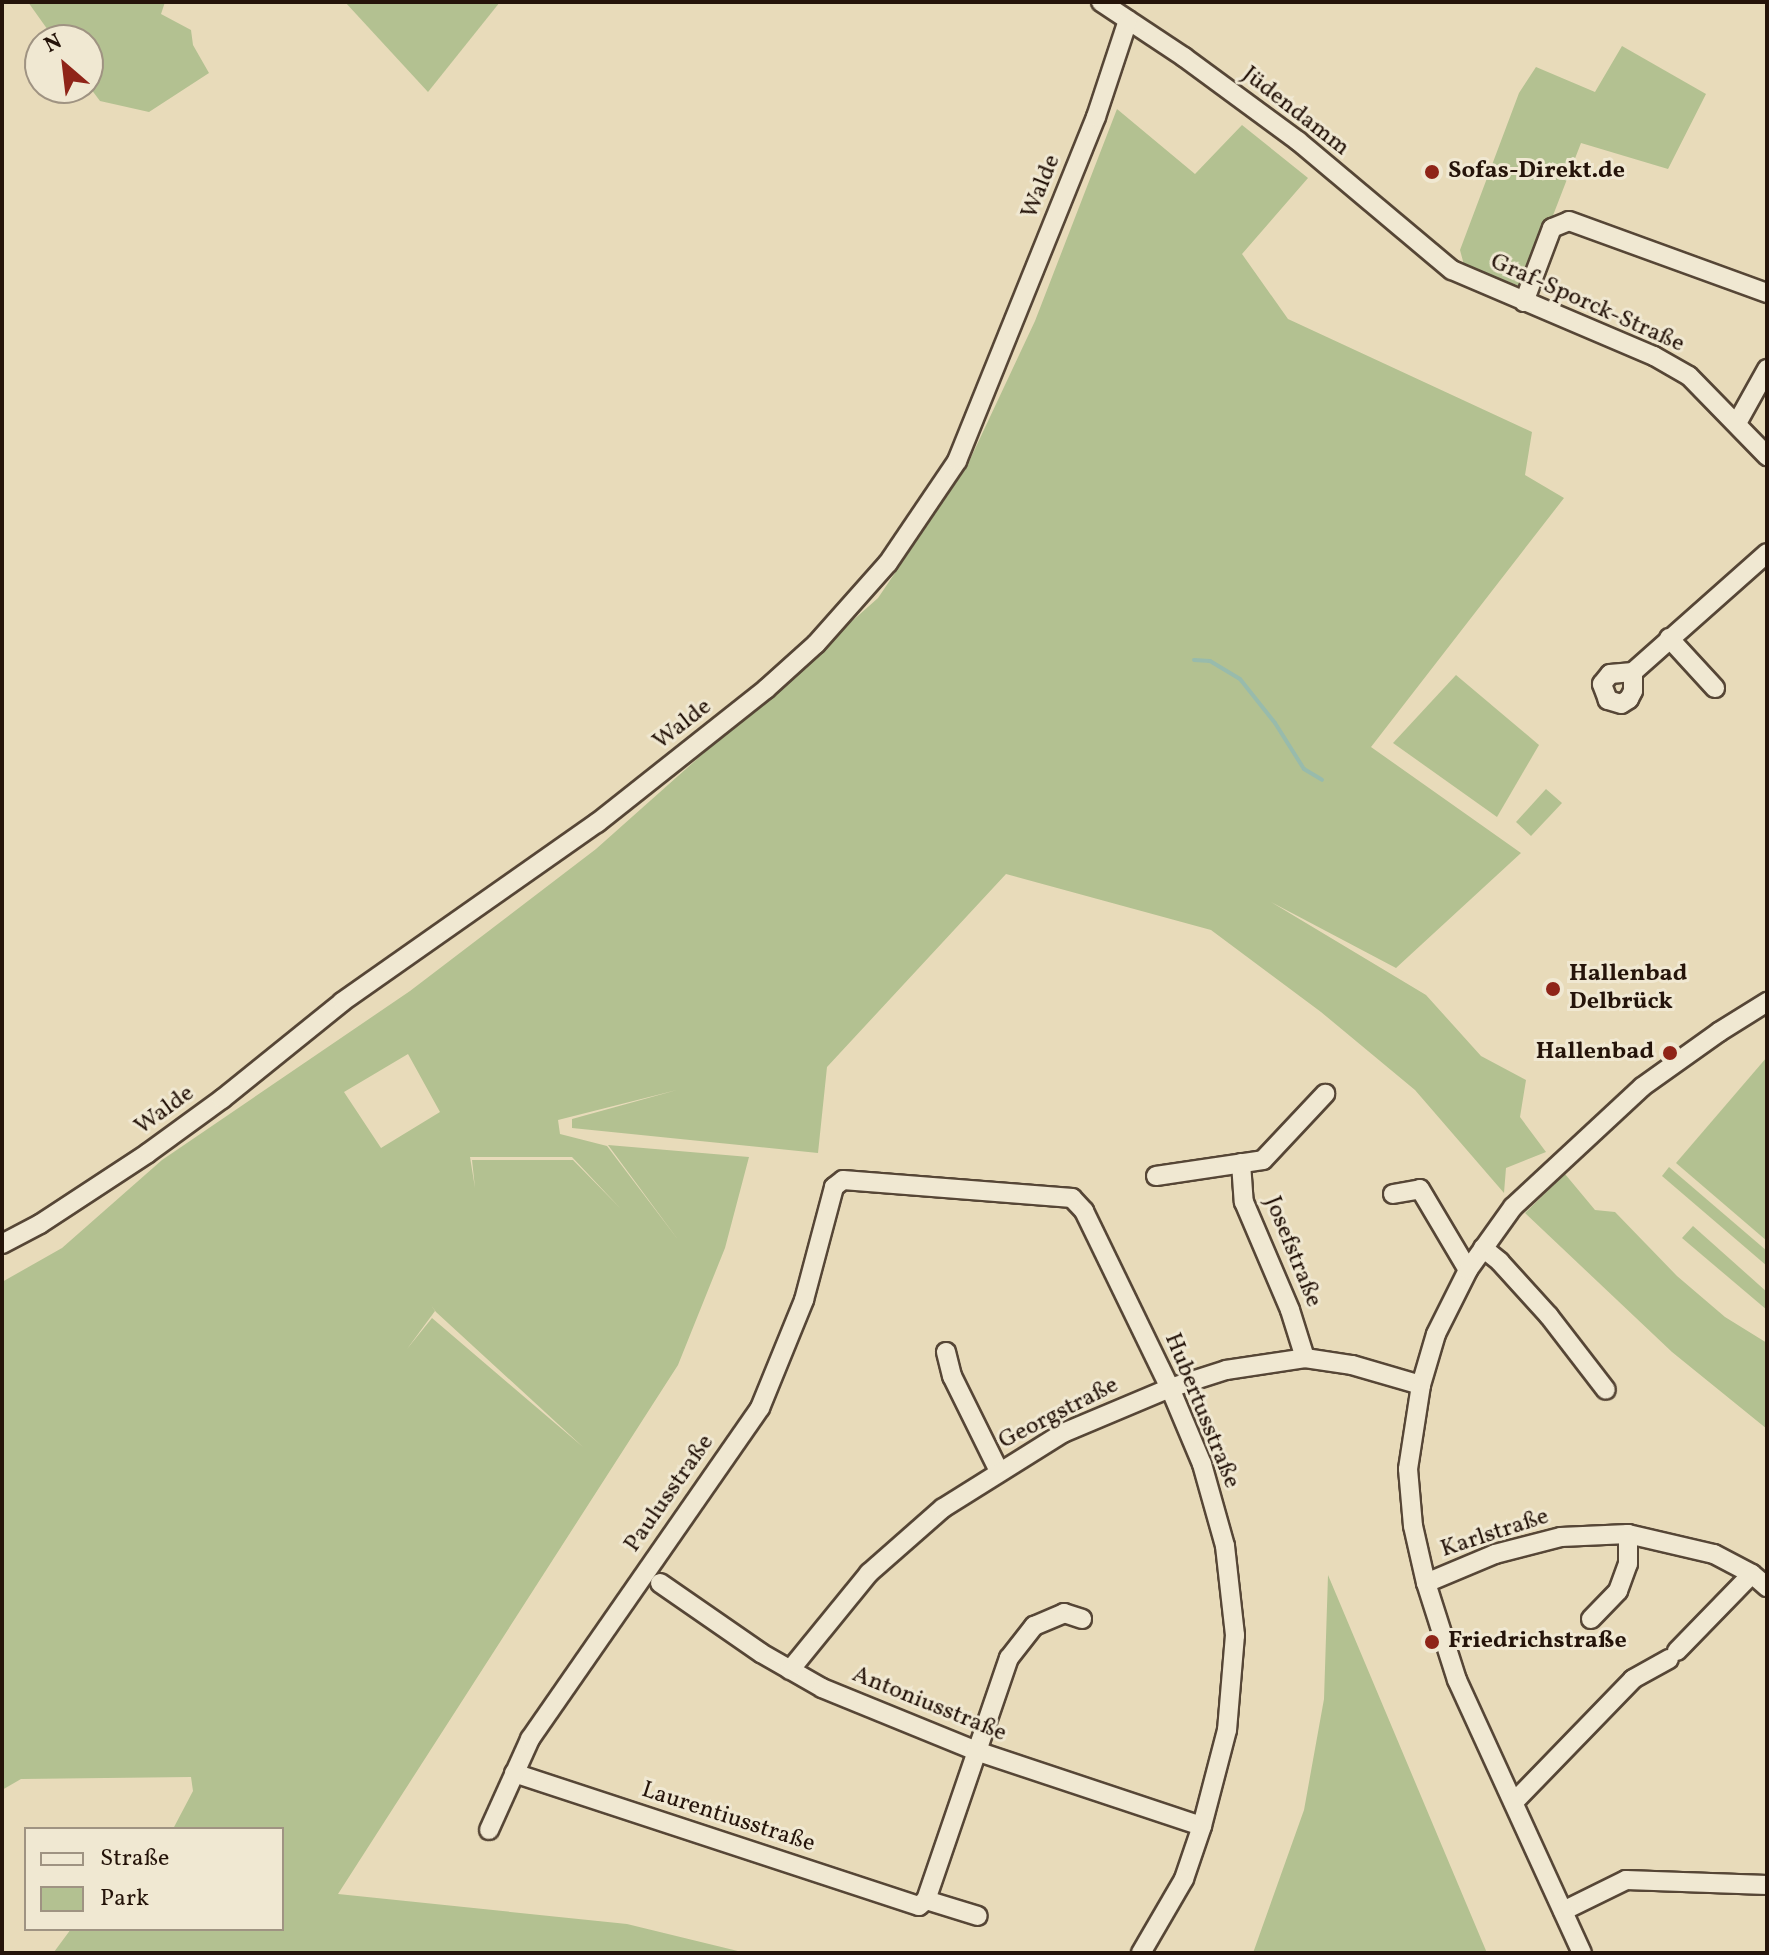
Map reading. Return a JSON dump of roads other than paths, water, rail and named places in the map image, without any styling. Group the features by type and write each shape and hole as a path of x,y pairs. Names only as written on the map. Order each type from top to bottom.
{"street":[{"name":"Jüdendamm","path":"1101,2 1298,141 1452,270"},
{"name":"Walde","path":"2,1244 148,1153 222,1099 342,1002 584,833 766,689 826,633 888,563 957,461 1096,117 1128,20"},
{"path":"1524,302 1552,228 1569,221 1767,293"},
{"name":"Graf-Sporck-Straße","path":"1452,270 1654,356 1689,376 1767,456"},
{"path":"1737,423 1767,369"},
{"path":"1633,672 1767,553"},
{"path":"1669,638 1715,688"},
{"path":"1582,1953 1457,1680 1426,1583 1413,1526 1408,1469 1421,1385 1436,1334 1468,1270 1513,1207 1554,1166 1669,1067 1767,1002"},
{"path":"1156,1176 1263,1160 1325,1094"},
{"name":"Josefstraße","path":"1241,1163 1244,1202 1290,1310 1305,1358"},
{"name":"Paulusstraße","path":"489,1830 530,1739 760,1408 804,1300 834,1187 843,1180 856,1181"},
{"name":"Hubertusstraße","path":"856,1181 1072,1198 1084,1211 1170,1388 1202,1464 1225,1546 1235,1635 1227,1730 1202,1826 1184,1879 1141,1953"},
{"path":"1393,1194 1420,1189 1468,1270"},
{"path":"1483,1248 1500,1262 1549,1316 1606,1390"},
{"path":"946,1352 952,1376 999,1471"},
{"name":"Georgstraße","path":"790,1670 869,1573 943,1508 1063,1433 1170,1388 1226,1370 1305,1358 1352,1365 1421,1385"},
{"path":"1591,1619 1618,1591 1628,1564 1628,1534"},
{"name":"Karlstraße","path":"1426,1583 1495,1554 1561,1537 1628,1534 1714,1554 1752,1574 1767,1587"},
{"path":"640,1582 660,1583 662,1571 653,1560"},
{"path":"1514,1802 1633,1679 1673,1655 1752,1574"},
{"name":"Antoniusstraße","path":"660,1583 822,1688 976,1751 1202,1826"},
{"path":"926,1900 1009,1658 1034,1626 1064,1613 1082,1619"},
{"name":"Laurentiusstraße","path":"514,1773 919,1906 926,1900 978,1916"},
{"path":"1563,1911 1626,1880 1767,1885"}],"waterway":[{"path":"1194,660 1210,661 1240,679 1275,723 1304,769 1322,780"}],"place":[{"name":"Sofas-Direkt.de","path":"1432,172"},
{"name":"Hallenbad Delbrück","path":"1553,989"},
{"name":"Hallenbad","path":"1670,1053"},
{"name":"Friedrichstraße","path":"1432,1642"}]}
